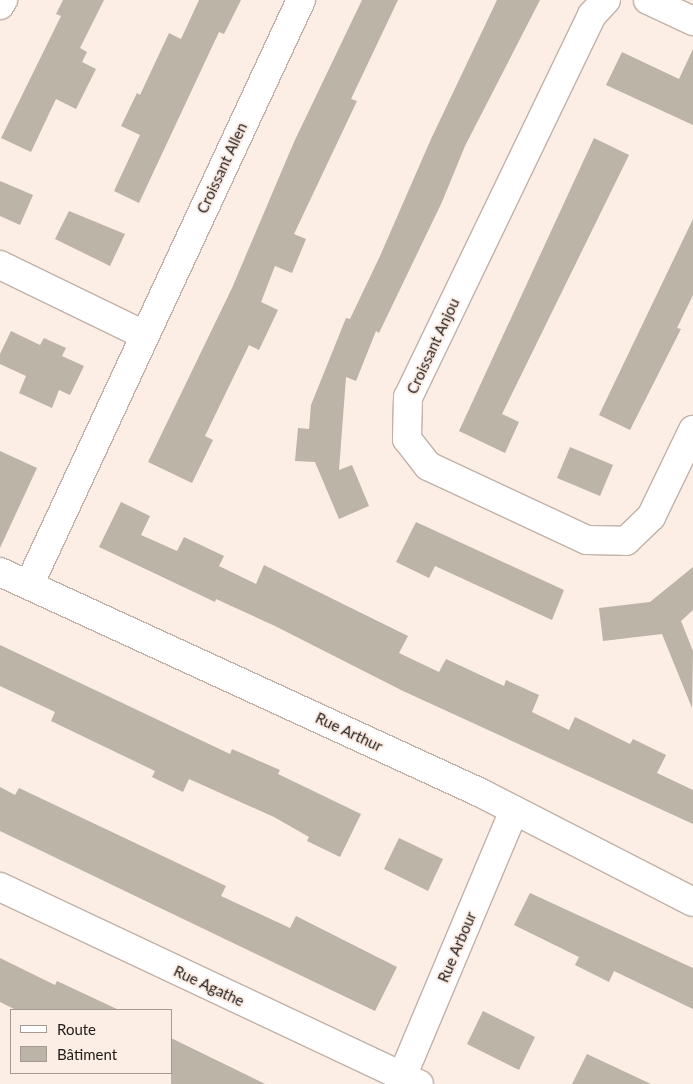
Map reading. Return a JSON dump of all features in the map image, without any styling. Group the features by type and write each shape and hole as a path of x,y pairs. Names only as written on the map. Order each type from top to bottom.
{"street":[{"path":"0,6 2,0"},
{"name":"Croissant Allen","path":"29,585 300,0"},
{"name":"Croissant Anjou","path":"606,0 592,15 408,397 407,439 428,466 587,540 626,541 651,517 693,430"},
{"path":"648,0 693,21"},
{"path":"0,265 144,335"},
{"name":"Rue Arthur","path":"0,572 514,810 693,902"},
{"name":"Rue Arbour","path":"407,1081 514,810"},
{"name":"Rue Agathe","path":"0,887 407,1081"}],"building":[{"path":"63,0 104,0 80,48 87,52 82,62 96,69 76,109 56,99 31,152 1,138 61,16 56,14"},
{"path":"199,0 241,0 224,34 219,32 139,203 114,191 140,135 121,126 137,93 140,95 169,33 181,39"},
{"path":"362,0 398,0 351,99 357,101 294,234 306,239 292,273 275,266 261,302 278,310 259,350 249,345 205,436 213,440 192,483 148,462 232,288 294,142"},
{"path":"497,0 540,0 465,146 442,202 379,333 376,331 356,381 346,377 339,470 352,465 369,506 339,519 315,462 295,461 298,428 309,429 311,405 346,318 350,319 380,256 431,139"},
{"path":"693,49 693,125 606,85 622,52 679,79"},
{"path":"594,138 629,155 502,414 519,422 505,453 459,431"},
{"path":"0,181 33,195 20,225 0,216"},
{"path":"69,211 125,234 110,266 55,239"},
{"path":"693,219 693,295 677,328 681,329 630,430 599,415"},
{"path":"11,331 40,345 44,338 66,348 62,356 84,366 70,395 59,390 52,408 19,393 26,376 0,364 0,354"},
{"path":"570,447 613,465 600,496 557,478"},
{"path":"0,451 37,468 0,548"},
{"path":"121,502 150,516 141,535 177,551 184,537 224,556 219,566 256,584 264,565 408,636 399,653 439,672 446,659 504,686 506,680 539,695 532,712 569,730 575,717 630,744 633,739 666,755 657,773 693,790 693,824 403,691 275,626 216,599 215,602 99,547"},
{"path":"416,522 564,590 552,620 435,566 429,578 396,562"},
{"path":"693,567 693,610 681,621 693,651 692,708 662,634 603,641 599,608 650,602"},
{"path":"0,645 230,754 232,749 280,770 278,774 361,814 340,857 307,841 309,837 274,817 189,779 183,792 152,777 155,771 51,721 55,712 0,686"},
{"path":"0,787 15,795 19,788 226,886 221,896 290,928 296,916 397,967 375,1011 0,831"},
{"path":"399,838 443,859 428,891 384,869"},
{"path":"530,893 693,968 693,1009 614,971 609,982 575,965 579,957 514,925"},
{"path":"0,958 55,985 57,981 117,1009 14,1009 0,1002"},
{"path":"483,1011 535,1037 519,1070 467,1044"},
{"path":"172,1038 265,1084 171,1084"},
{"path":"587,1054 651,1084 572,1084"}]}
